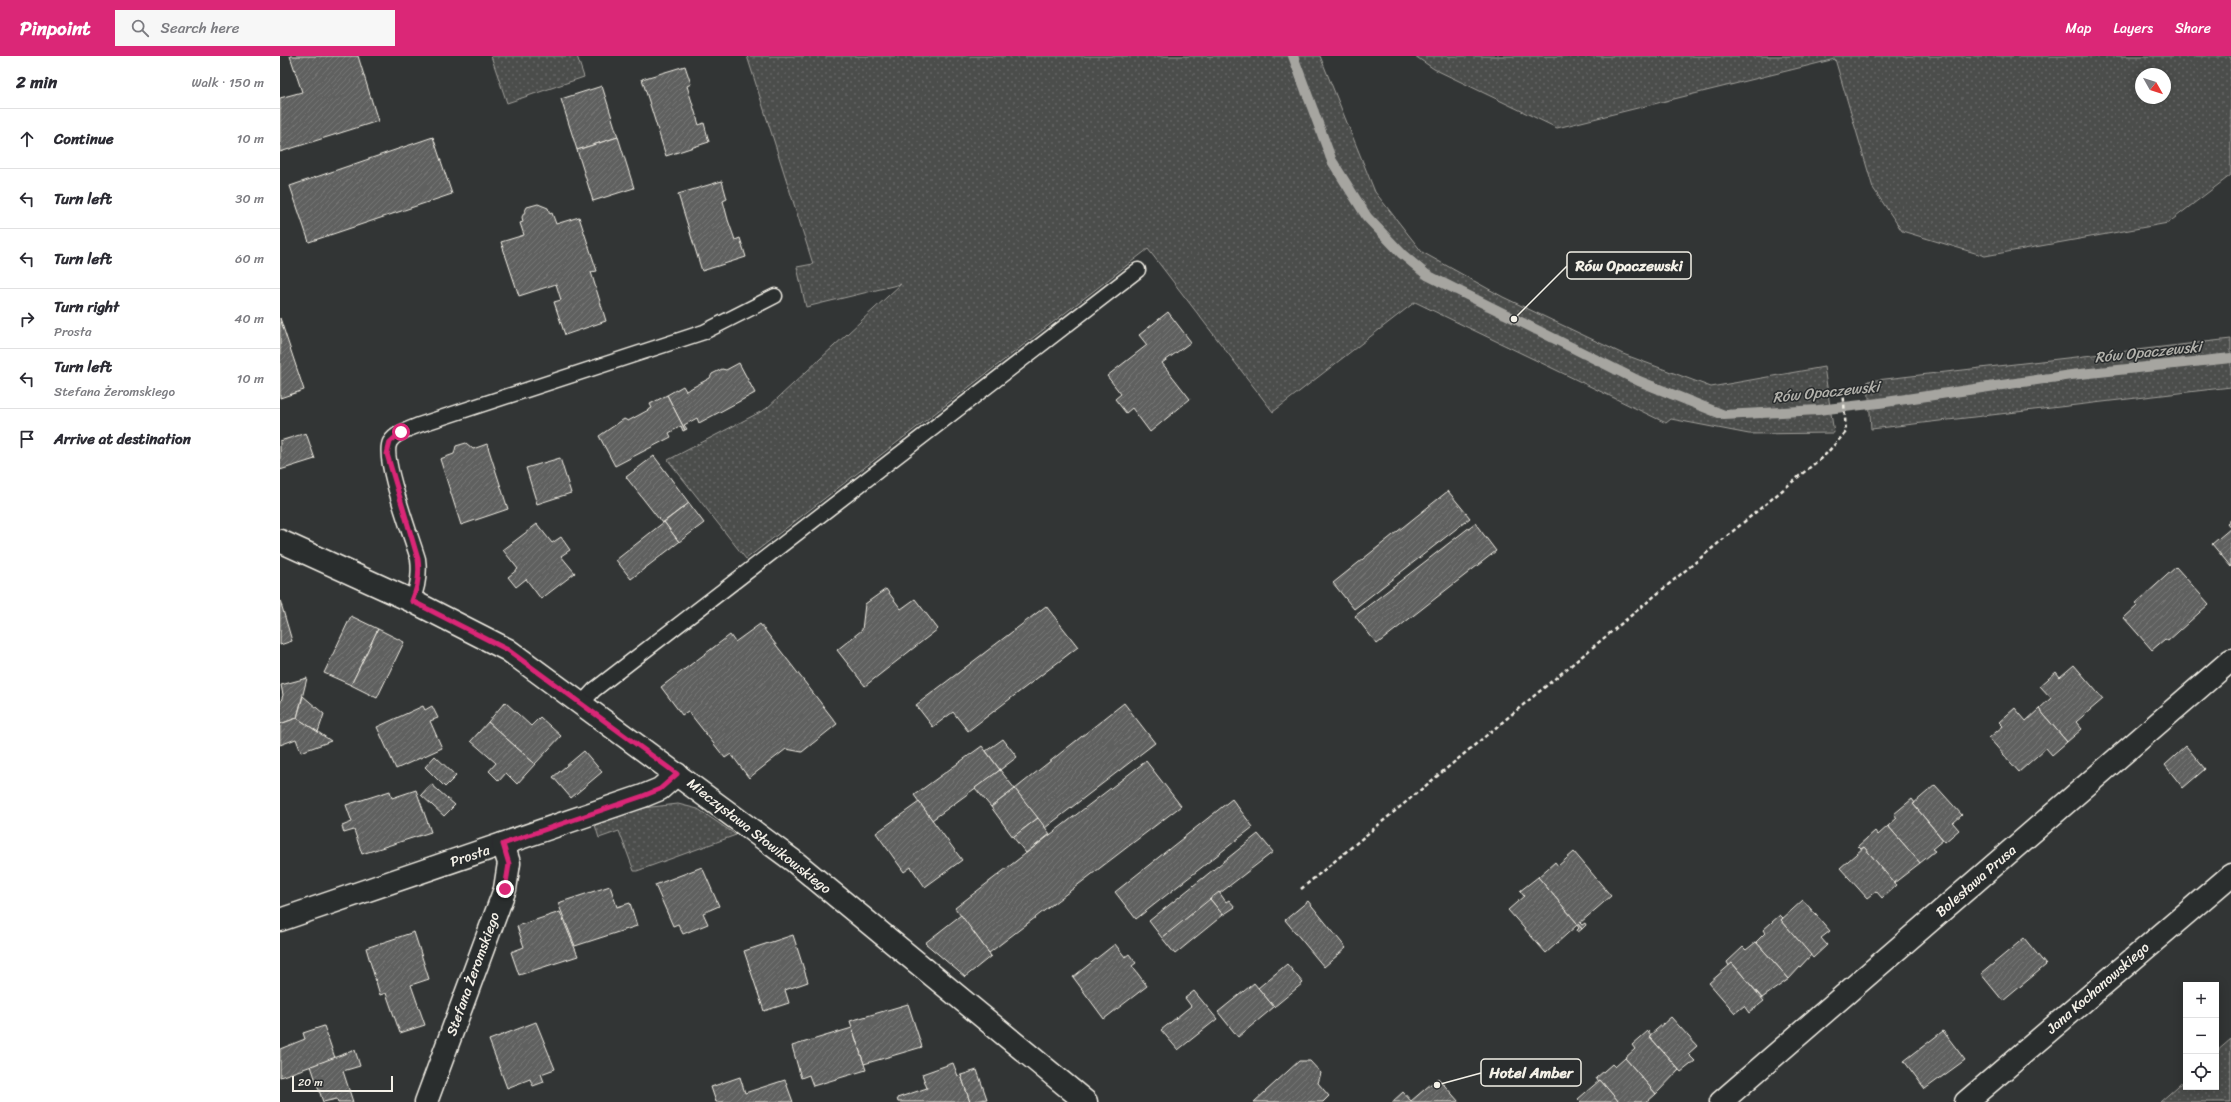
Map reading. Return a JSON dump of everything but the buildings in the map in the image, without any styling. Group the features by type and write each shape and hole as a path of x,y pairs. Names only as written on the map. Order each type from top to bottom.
{"street":[{"name":"Mieczysława Słowikowskiego","path":"280,541 412,601 508,650 582,703 795,862 1086,1102"},
{"name":"Bolesława Prusa","path":"1721,1102 2231,660"},
{"name":"Prosta","path":"280,920 643,796 660,789 677,774"},
{"name":"Stefana Żeromskiego","path":"426,1102 505,889 509,864 503,844"},
{"name":"Jana Kochanowskiego","path":"1966,1102 2231,875"}],"lane":[{"path":"582,703 594,690 1138,270"},
{"path":"412,601 416,591 420,571 418,559 389,465 388,447 394,438 419,425 704,332 775,296"}],"path":[{"path":"1301,889 1826,454 1846,432 1843,387"}],"shaded area":[{"path":"491,56 577,56 584,77 507,103"},
{"path":"747,56 1320,56 1375,192 1422,252 1503,297 1623,354 1711,387 1824,367 1834,433 1749,434 1671,419 1666,423 1415,302 1273,412 1148,249 746,559 668,460 766,409 901,284 806,307 797,267 813,264"},
{"path":"1415,56 2231,56 2231,175 2168,223 1985,256 1902,231 1873,188 1835,59 1557,128 1434,69"},
{"path":"2231,339 2231,387 1871,429 1868,381"},
{"path":"678,804 698,809 736,835 637,871 634,871 619,831 599,838 595,825 643,808"},
{"path":"2231,1039 2231,1102 2160,1102 2183,1082 2183,1090 2219,1090 2219,1049"}],"waterway":[{"name":"Rów Opaczewski","path":"1293,56 1332,161 1367,217 1402,254 1427,275 1639,381 1724,415 1818,410 1879,403 2071,375 2231,358"}],"place":[{"name":"Rów Opaczewski","path":"1514,319"},
{"name":"Hotel Amber","path":"1437,1085"}],"route":[{"path":"401,432 390,442 387,454 418,559 420,571 416,591 412,601 508,650 677,774 660,789 643,796 503,844 509,864 505,889"}]}
